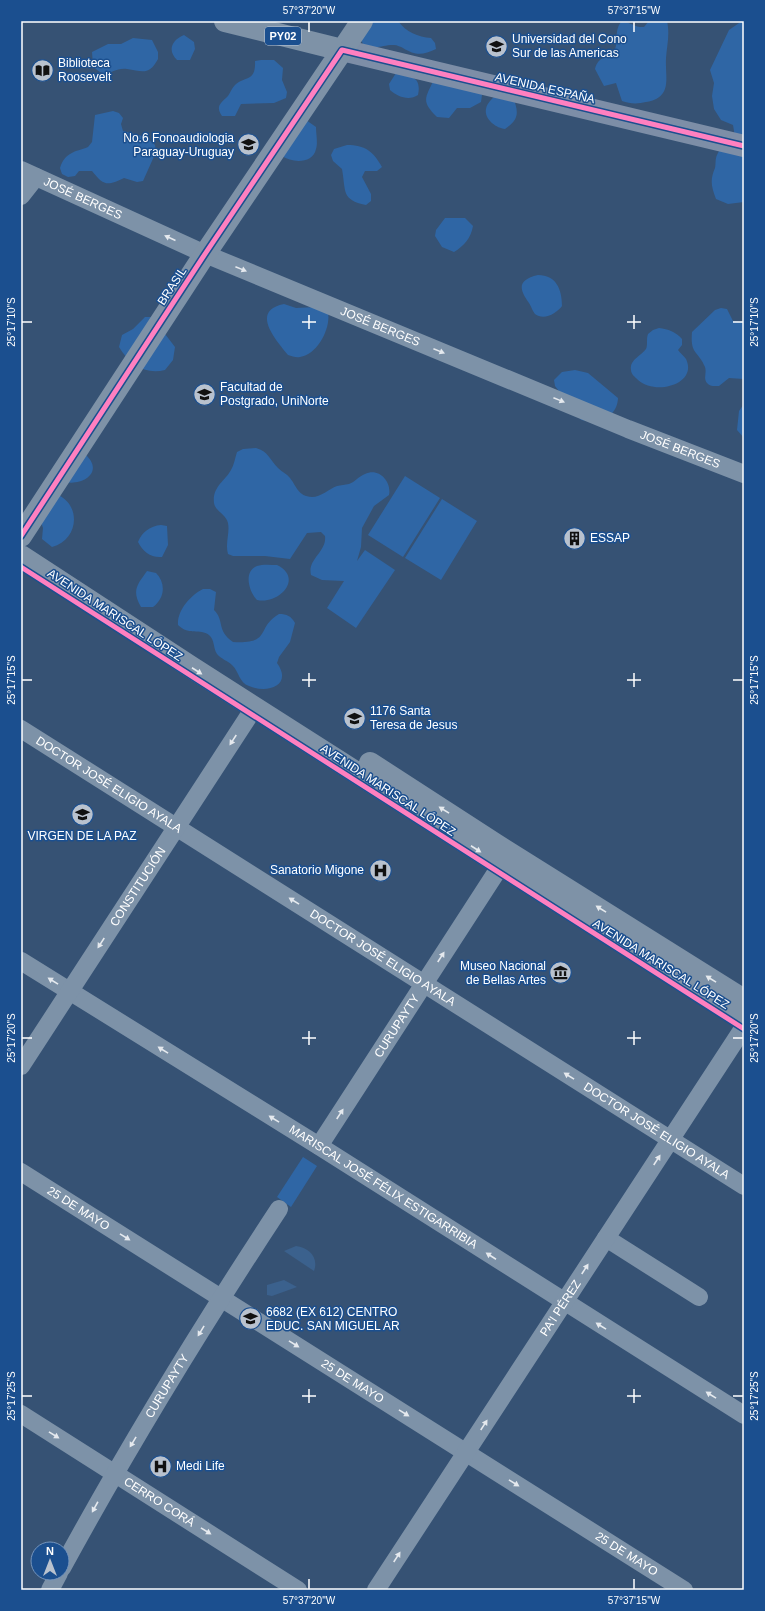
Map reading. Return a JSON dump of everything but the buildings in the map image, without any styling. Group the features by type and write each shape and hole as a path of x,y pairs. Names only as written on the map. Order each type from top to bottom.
{"highway":[{"name":"AVENIDA ESPAÑA","path":"225,21 342,50"},
{"name":"BRASIL","path":"21,537 205,254 362,21"},
{"path":"21,537 25,546 744,1000"},
{"path":"21,556 254,708 744,1020"},
{"path":"254,708 269,708 279,712 341,750 358,756"}],"main road":[{"name":"AVENIDA ESPAÑA","path":"342,50 744,146"}],"street":[{"name":"JOSÉ BERGES","path":"29,174 205,254 613,423 744,474"},
{"path":"21,196 29,174"},
{"name":"CONSTITUCIÓN","path":"21,1066 254,708"},
{"name":"DOCTOR JOSÉ ELIGIO AYALA","path":"21,729 744,1186"},
{"name":"CURUPAYTY","path":"319,1146 501,865"},
{"name":"MARISCAL JOSÉ FÉLIX ESTIGARRIBIA","path":"21,961 319,1146 744,1415"},
{"name":"PA'I PÉREZ","path":"376,1590 744,1026"},
{"name":"25 DE MAYO","path":"21,1172 684,1590"},
{"name":"CURUPAYTY","path":"70,1553 114,1473 221,1298 279,1209"},
{"path":"606,1238 698,1297"},
{"name":"CERRO CORÁ","path":"21,1414 298,1590"},
{"path":"50,1590 55,1581"}],"shaded area":[{"path":"365,21 398,21 401,25 413,33 431,38 435,43 436,49 420,54 395,45 377,47 363,45 361,38"},
{"path":"649,21 667,21 668,35 666,86 664,91 655,100 640,103 625,102 622,101 616,83 604,86 595,69 601,60 615,49 617,30 621,22 627,22 644,27"},
{"path":"744,21 744,202 728,204 716,199 712,187 712,176 718,152 735,137 733,125 721,120 714,109 712,96 714,83 710,70 729,30"},
{"path":"184,35 194,42 195,49 190,60 177,60 172,53 172,46 176,40"},
{"path":"133,38 152,40 158,52 158,59 151,68 145,71 122,69 109,73 102,73 93,66 92,52 108,44 121,44"},
{"path":"274,60 283,68 282,80 287,92 286,98 274,103 241,104 235,116 222,116 219,110 221,103 228,96 235,85 252,75 255,68 255,61"},
{"path":"396,73 410,76 416,80 419,89 418,95 407,98 396,95 390,90 389,84"},
{"path":"434,79 480,89 482,95 481,102 470,108 457,108 449,118 437,117 426,103 427,95"},
{"path":"496,95 513,97 516,107 517,112 515,119 505,129 498,127 491,122 486,113 487,105"},
{"path":"113,111 119,113 123,118 121,124 123,131 146,137 155,145 156,152 143,181 137,182 124,178 106,183 100,180 92,171 79,171 75,176 68,177 62,174 60,168 65,159 71,153 88,147 92,142 95,115"},
{"path":"306,120 316,127 317,144 314,154 307,160 302,161 291,160 282,156"},
{"path":"347,145 359,146 368,150 382,167 377,171 365,171 362,177 371,194 371,201 366,205 358,203 348,197 345,189 342,169 333,161 331,155 334,149"},
{"path":"445,218 465,218 473,226 471,234 466,241 454,252 442,247 435,236 436,230"},
{"path":"538,275 549,277 554,280 561,294 562,300 562,306 557,311 542,317 535,314 522,289 523,282"},
{"path":"284,304 296,308 316,307 328,312 327,325 322,339 318,346 306,355 294,357 288,355 269,327 267,320 268,313 274,308"},
{"path":"721,308 727,309 733,321 744,322 744,379 729,378 719,386 713,386 708,384 706,381 705,367 693,349 692,332 715,310"},
{"path":"145,317 152,317 175,347 173,360 165,370 151,371 138,367 123,353 119,347 122,335 133,329"},
{"path":"659,328 672,331 682,339 682,345 678,350 686,359 688,368 686,375 681,381 664,387 646,385 634,377 631,370 632,363 646,349 648,334"},
{"path":"575,370 588,373 618,398 617,405 614,410 606,418 594,421 581,420 555,386 554,380 562,372"},
{"path":"744,404 744,438 737,430 739,411"},
{"path":"256,448 263,451 278,468 289,477 298,490 307,496 319,496 337,486 351,483 370,472 380,474 386,481 389,495 374,506 362,528 361,547 357,561 365,550 395,570 356,628 327,608 344,581 322,580 311,575 312,564 325,542 325,536 321,532 307,533 290,559 265,556 233,556 228,554 228,523 225,517 215,506 215,493 217,488 231,470 237,452 243,449"},
{"path":"86,455 91,461 93,467 89,476 78,482 65,482"},
{"path":"405,476 440,498 403,557 368,535"},
{"path":"56,494 64,499 70,506 73,513 74,522 68,537 61,543 52,547 42,539 43,528 41,522"},
{"path":"442,499 477,521 441,580 405,558"},
{"path":"161,525 167,526 168,545 162,557 158,557 148,554 142,549 138,542 147,530"},
{"path":"277,565 285,570 288,577 288,583 285,589 280,595 273,598 257,600 250,587 250,572 257,566"},
{"path":"147,571 156,573 161,581 163,590 160,599 153,607 141,607 136,596 136,592"},
{"path":"203,589 210,589 216,592 214,610 219,618 222,630 233,642 245,642 259,638 272,619 279,614 284,614 290,617 295,623 290,642 279,657 277,663 282,677 276,686 264,689 249,686 241,680 236,670 229,662 217,654 212,639 209,635 202,632 186,630 178,625 178,619 182,609 194,595"},
{"path":"303,1157 317,1166 291,1207 277,1197"},
{"path":"296,1246 309,1251 312,1254 315,1261 314,1271 284,1251"},
{"path":"284,1280 297,1287 272,1296 267,1295 267,1285"}],"cycle path":[{"path":"21,536 205,254 342,50 744,146"},
{"name":"AVENIDA MARISCAL LÓPEZ","path":"21,567 744,1029"}],"place":[{"name":"Universidad del Cono Sur de las Americas","path":"497,46"},
{"name":"Biblioteca Roosevelt","path":"43,70"},
{"name":"No.6 Fonoaudiologia Paraguay-Uruguay","path":"249,145"},
{"name":"Facultad de Postgrado, UniNorte","path":"205,394"},
{"name":"ESSAP","path":"575,538"},
{"name":"1176 Santa Teresa de Jesus","path":"354,718"},
{"name":"VIRGEN DE LA PAZ","path":"82,815"},
{"name":"Sanatorio Migone","path":"380,870"},
{"name":"Museo Nacional de Bellas Artes","path":"561,973"},
{"name":"6682 (EX 612) CENTRO EDUC. SAN MIGUEL AR","path":"250,1319"},
{"name":"Medi Life","path":"160,1466"}]}
